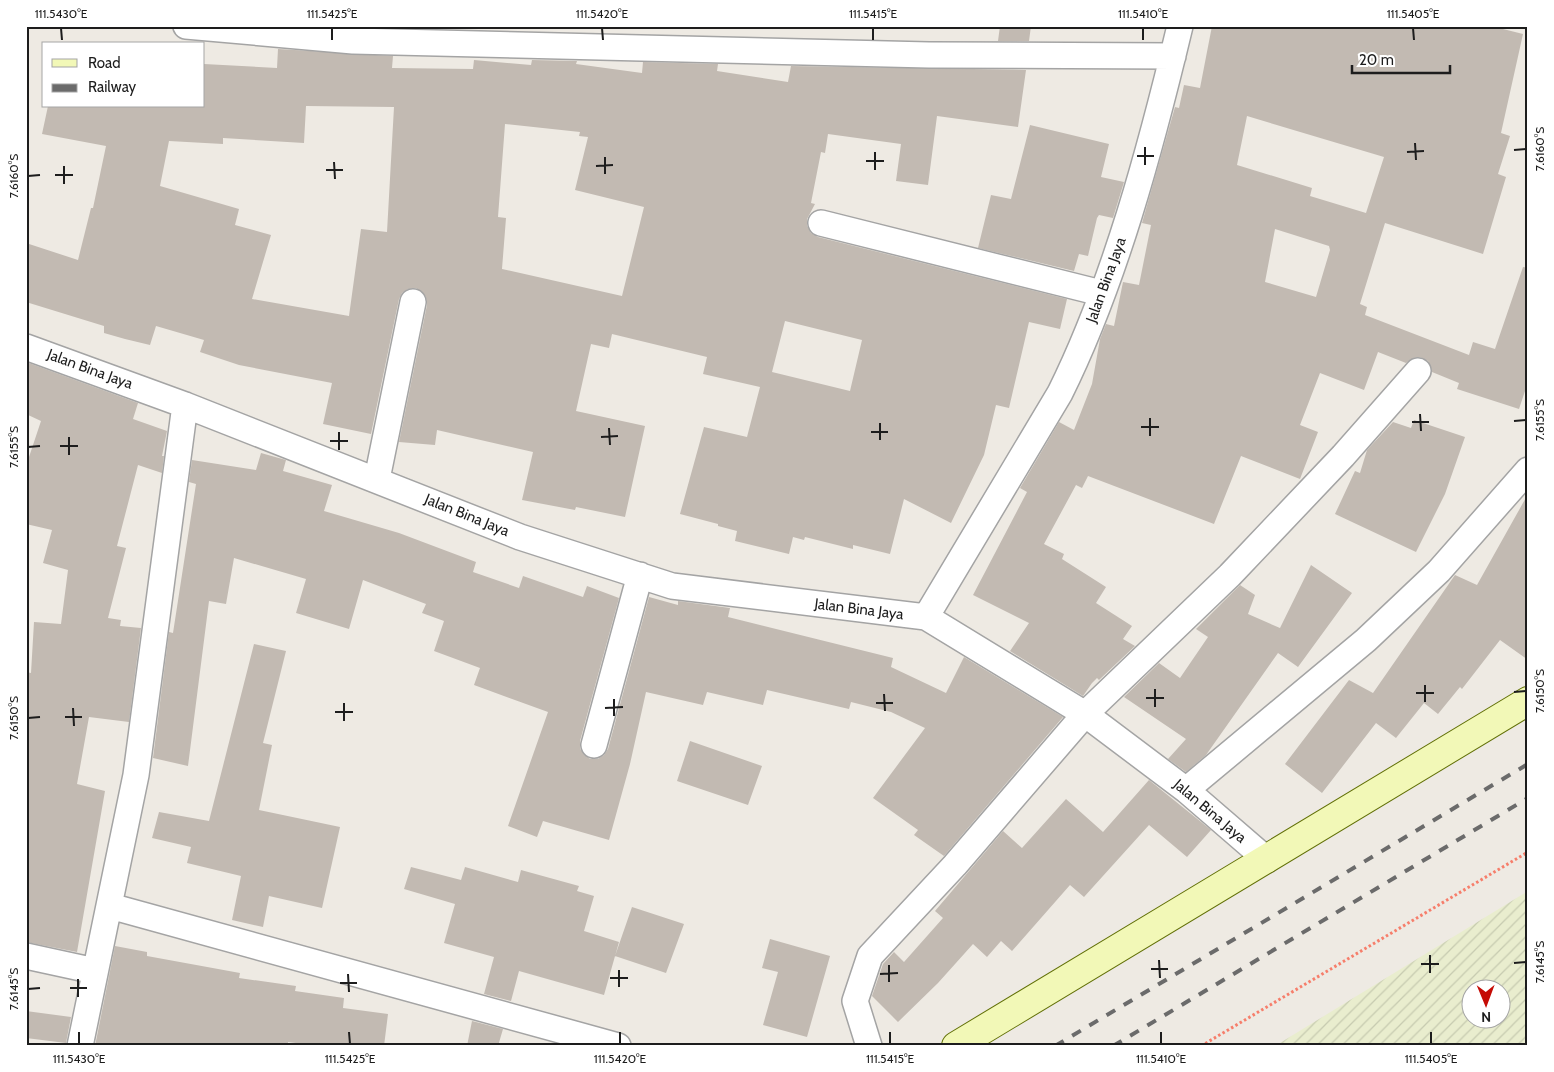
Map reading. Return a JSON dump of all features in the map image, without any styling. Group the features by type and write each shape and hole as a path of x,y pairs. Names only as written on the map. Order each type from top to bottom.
{"main road":[{"path":"956,1046 1528,701"}],"street":[{"path":"186,26 832,54 1173,56"},
{"name":"Jalan Bina Jaya","path":"926,617 1060,393 1076,360 1122,238 1180,26"},
{"path":"822,223 1101,294"},
{"path":"377,479 414,302"},
{"name":"Jalan Bina Jaya","path":"26,346 377,479 520,537 672,586 926,617 1085,714 1186,790 1267,860"},
{"path":"869,1046 855,1001 870,956 956,865 1085,714 1230,575 1342,456 1418,371"},
{"path":"80,1046 136,775 185,405"},
{"path":"1186,790 1380,627 1439,571 1528,470"},
{"path":"594,745 640,575"},
{"path":"110,906 618,1046"},
{"path":"26,956 95,971"}],"path":[{"path":"1201,1046 1528,852"}],"green space":[{"path":"1528,891 1528,1046 1275,1046"}],"building":[{"path":"1000,26 1031,26 1029,41 998,41"},
{"path":"1212,26 1491,26 1523,34 1501,133 1510,136 1498,174 1506,177 1483,254 1385,223 1360,304 1367,307 1365,315 1469,355 1473,342 1495,349 1523,267 1528,268 1528,382 1519,409 1457,389 1459,383 1432,372 1428,361 1420,357 1413,358 1406,363 1378,352 1364,390 1320,373 1300,425 1318,432 1300,479 1241,456 1214,524 1088,476 1082,488 1076,485 1044,544 1064,554 1062,559 1106,587 1096,603 1132,626 1123,639 1135,646 1099,680 1097,678 1083,696 1010,651 1029,623 973,595 1027,492 1020,488 1059,422 1074,430 1092,384 1100,339 1106,324 1114,326 1123,282 1139,285 1151,225 1142,223 1175,107 1179,108 1184,85 1200,88","holes":["1247,116 1384,157 1366,213 1310,196 1312,188 1237,165","1275,229 1329,246 1330,250 1316,297 1265,282"]},
{"path":"278,49 393,56 392,68 473,69 474,60 531,65 532,60 577,61 576,64 642,73 643,62 718,64 717,71 788,82 791,66 1026,70 1018,127 937,116 928,185 896,181 901,144 828,134 825,153 821,152 811,203 815,204 807,219 807,226 811,233 818,237 1067,299 1060,329 1029,322 1009,408 996,405 984,455 951,523 904,499 890,554 853,545 853,549 805,537 804,540 793,537 789,554 735,541 737,531 680,514 704,427 747,437 760,387 703,374 707,357 612,334 609,348 591,344 576,411 645,426 625,517 576,507 575,510 522,500 533,452 437,430 435,445 399,442 427,305 426,297 416,288 408,289 402,293 399,299 371,434 323,424 332,383 239,365 200,352 204,340 156,326 150,345 125,339 104,333 104,326 26,302 26,243 78,260 91,208 93,208 106,146 42,134 48,108 205,108 205,64 277,68","holes":["306,106 394,107 387,232 361,229 349,316 252,299 271,235 235,225 239,209 160,186 169,141 223,144 223,138 304,143","505,124 580,132 579,136 588,137 575,190 644,207 622,296 502,269 506,218 498,217","785,321 862,340 850,391 772,372"]},
{"path":"1030,125 1109,144 1101,177 1124,182 1113,218 1099,215 1088,256 1079,254 1074,271 978,248 991,195 1011,199"},
{"path":"26,362 138,403 133,419 167,431 162,456 164,456 162,473 138,465 117,546 126,548 108,618 121,620 120,626 141,628 129,722 89,717 77,784 105,791 77,952 26,942 26,672 31,673 34,622 61,624 68,570 43,563 52,530 26,524 26,466 41,421 26,414"},
{"path":"1414,420 1465,437 1445,494 1416,552 1335,514 1355,471 1360,473 1367,450 1393,422 1411,428"},
{"path":"261,453 286,460 283,471 332,485 324,511 399,533 476,562 473,572 519,588 523,576 583,597 587,586 619,598 580,741 580,749 590,759 598,759 608,749 649,597 678,605 678,601 730,608 728,617 893,658 891,667 946,693 964,657 1063,717 944,856 914,835 918,830 873,798 925,728 891,712 851,702 849,709 767,690 763,705 707,692 703,705 646,692 630,764 609,840 543,821 537,837 508,826 548,712 474,685 480,668 434,651 444,621 422,613 426,604 363,580 349,629 296,613 306,579 234,558 226,604 209,601 188,766 153,758 169,632 173,633 196,484 189,482 192,460 256,470"},
{"path":"1528,494 1528,660 1500,640 1462,689 1460,687 1438,714 1424,703 1396,738 1376,723 1322,793 1285,764 1349,680 1373,693 1455,575 1477,585"},
{"path":"1311,565 1352,593 1298,667 1278,653 1206,755 1186,772 1168,759 1186,739 1124,697 1159,663 1180,678 1208,637 1196,629 1240,585 1255,595 1248,614 1280,628"},
{"path":"254,644 286,651 263,743 272,745 259,810 340,827 322,908 269,896 263,927 232,920 241,876 187,863 191,847 152,838 159,812 209,821"},
{"path":"690,741 762,766 748,805 677,781"},
{"path":"1149,780 1211,830 1187,857 1149,825 1084,897 1070,885 1012,951 1001,941 987,957 973,944 938,983 898,1022 872,996 883,964 894,952 904,962 943,918 935,911 1003,831 1022,848 1066,799 1103,832"},
{"path":"411,867 461,880 465,867 518,882 521,870 579,886 577,891 594,896 584,931 619,942 604,995 519,971 511,1001 484,994 494,957 444,943 455,904 404,889"},
{"path":"632,907 684,924 666,973 615,956"},
{"path":"770,939 830,956 807,1037 763,1025 778,972 762,968"},
{"path":"115,946 147,952 147,956 240,973 239,978 296,986 295,991 344,998 343,1008 388,1014 384,1046 319,1046 288,1042 288,1046 95,1046"},
{"path":"26,1011 71,1017 66,1043 26,1038"},
{"path":"472,1021 503,1029 498,1046 467,1046"}],"railway":[{"path":"1055,1046 1528,764"},
{"path":"1113,1046 1528,798"}]}
